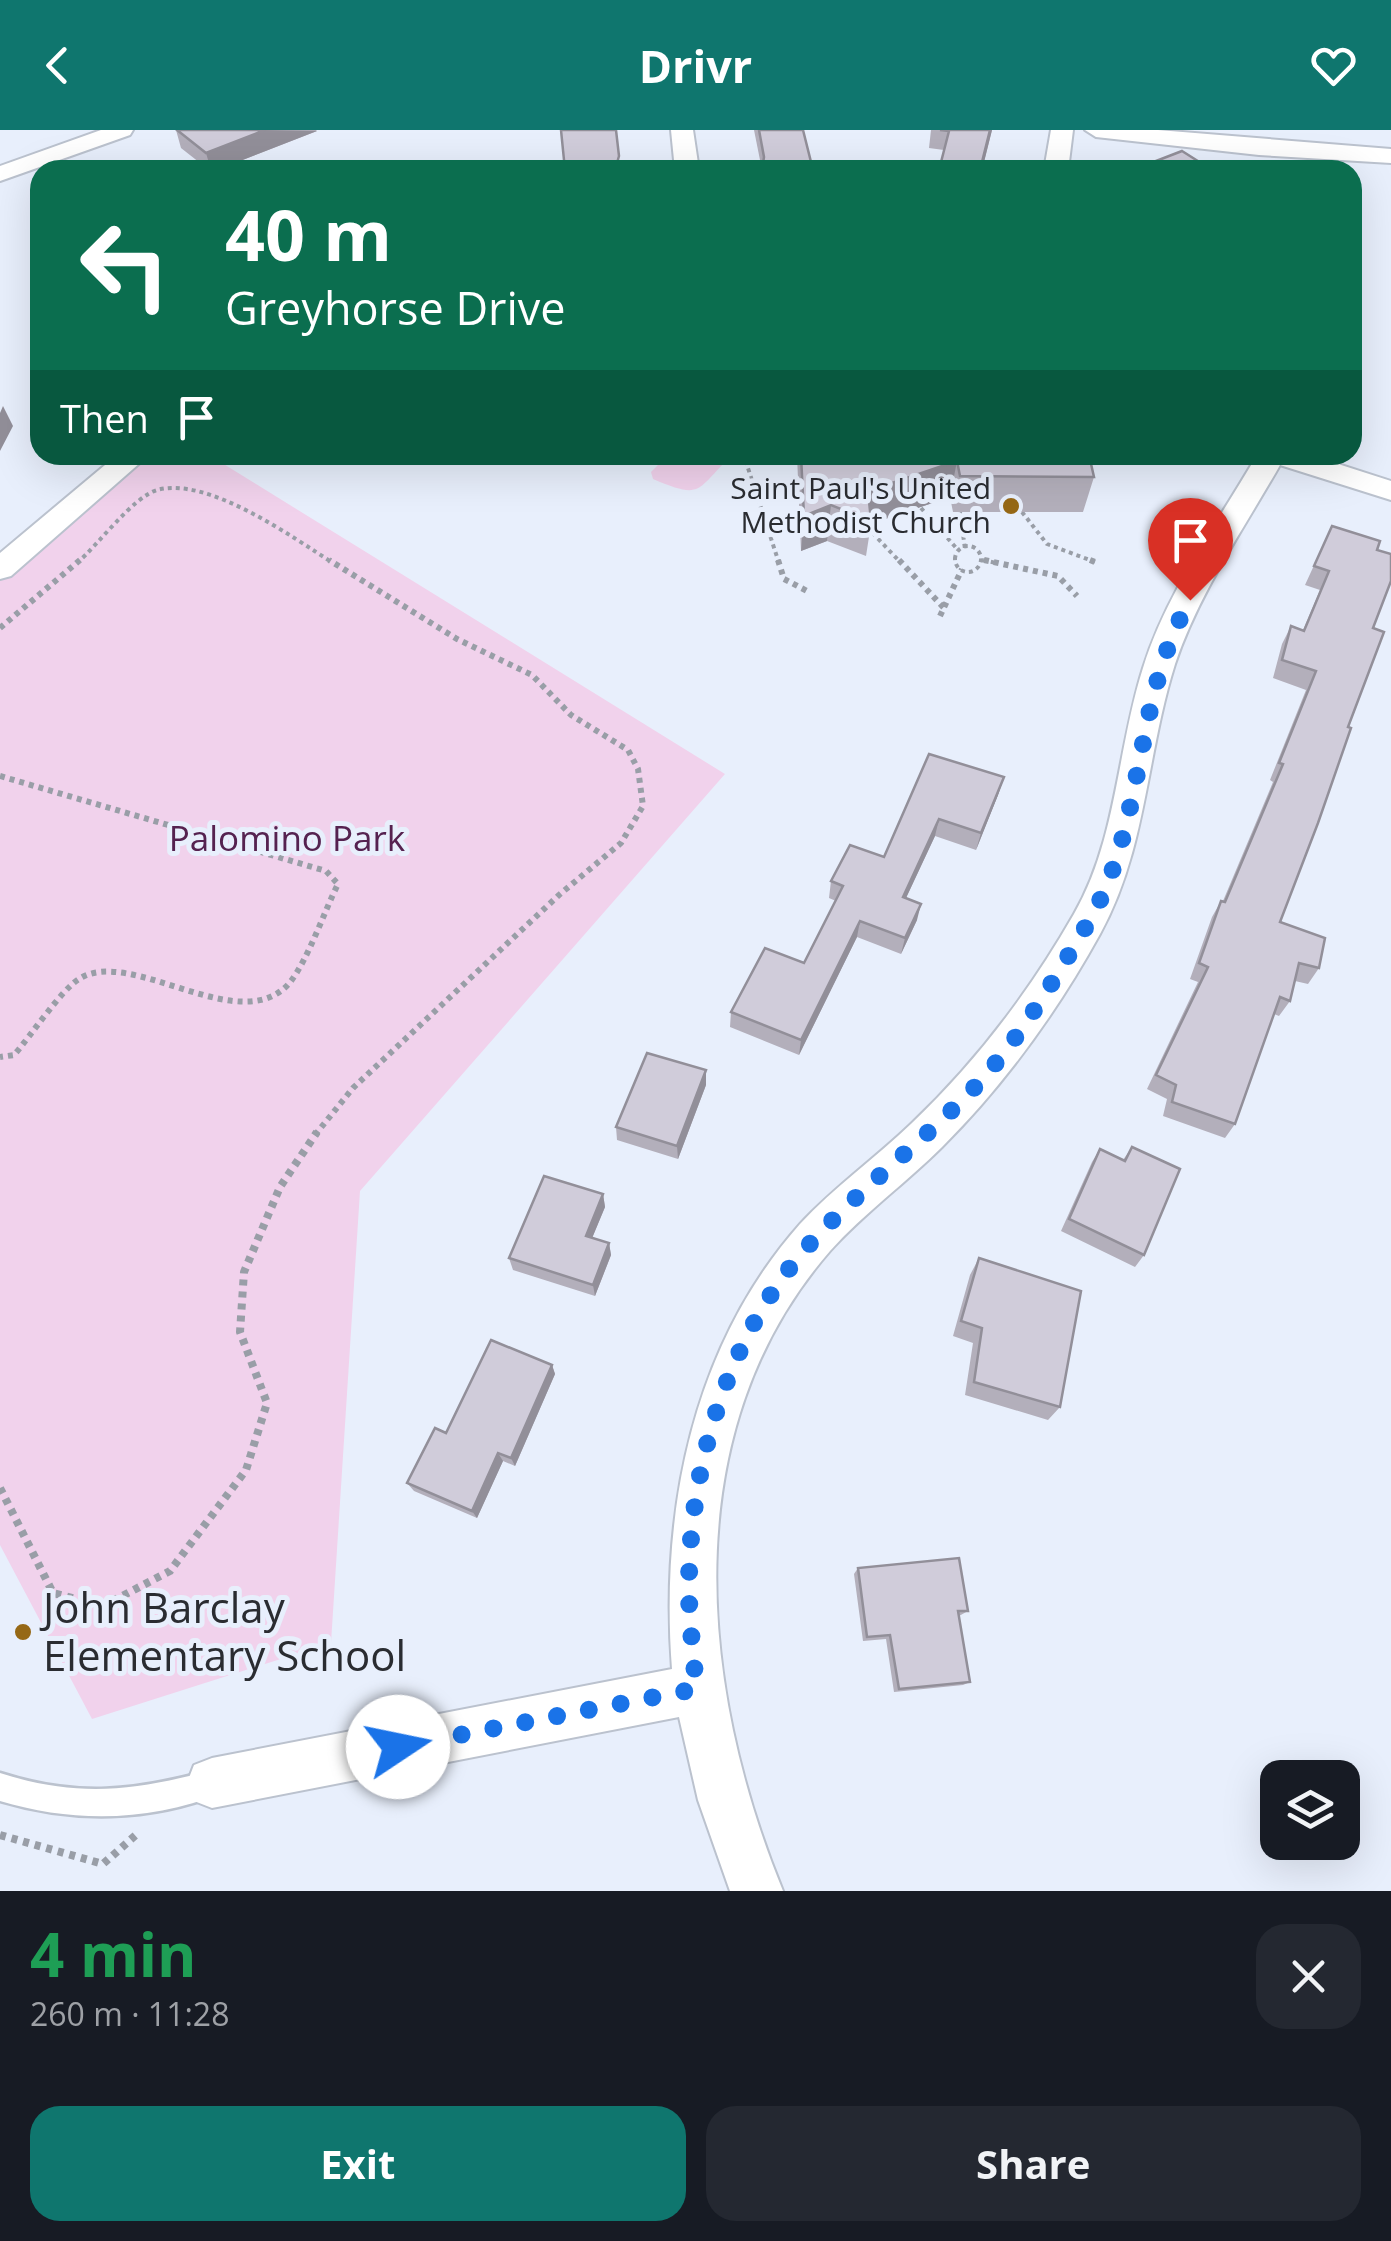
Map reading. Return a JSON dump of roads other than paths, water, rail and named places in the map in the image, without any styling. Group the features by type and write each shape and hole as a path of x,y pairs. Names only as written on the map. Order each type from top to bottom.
{"street":[{"path":"39,160 122,130"},
{"path":"682,130 686,160"},
{"path":"1058,160 1062,130"},
{"path":"1096,130 1259,148 1391,156"},
{"path":"0,174 30,163"},
{"path":"0,569 123,465"},
{"path":"758,1891 720,1791 696,1689 689,1590 694,1509 710,1432 735,1364 766,1303 806,1249 975,1086 1016,1035 1090,920 1120,848 1147,711 1172,630 1265,465"},
{"path":"1311,465 1391,491"},
{"path":"212,1784 696,1689"}],"lane":[{"path":"0,1787 42,1802 110,1806 164,1798 212,1784"}],"place":[{"name":"Saint Paul's United Methodist Church","path":"1011,506"},
{"name":"John Barclay Elementary School","path":"23,1632"}],"park label":[{"name":"Palomino Park","path":"287,839"}]}
